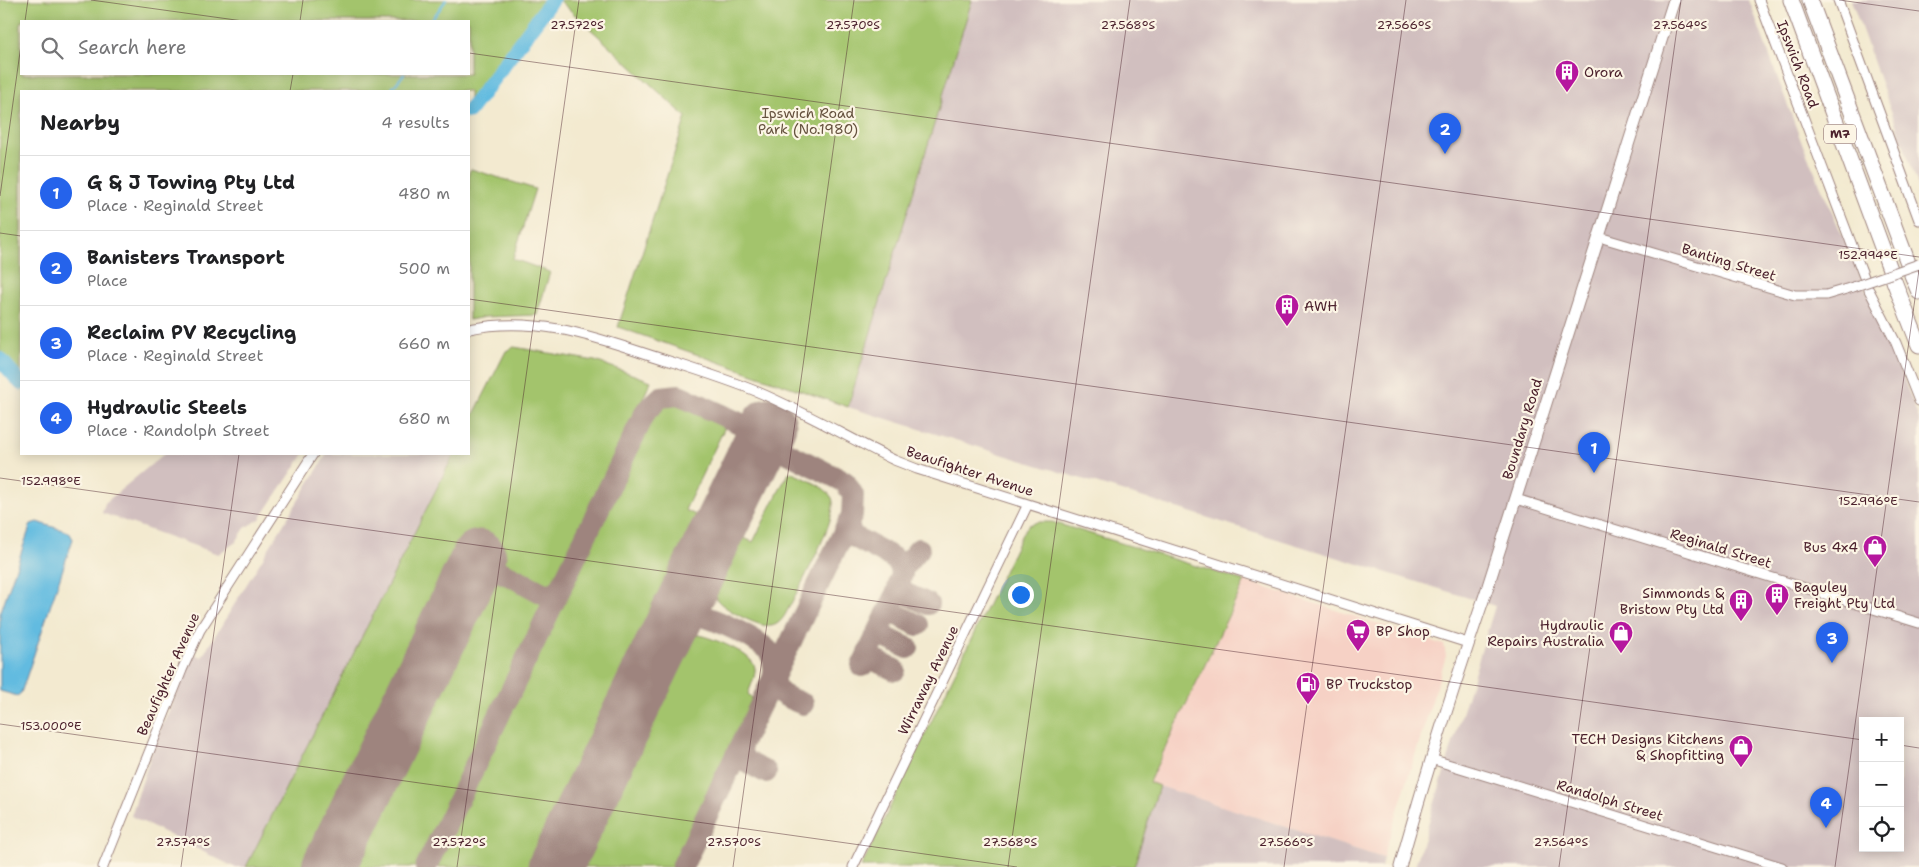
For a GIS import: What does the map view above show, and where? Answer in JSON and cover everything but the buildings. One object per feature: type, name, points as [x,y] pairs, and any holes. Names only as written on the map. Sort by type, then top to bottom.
[{"type":"highway","name":"M7","points":[[1791,0],[1919,345]]},
{"type":"highway","name":"M7","points":[[1810,0],[1913,267],[1919,292]]},
{"type":"main road","name":"Boundary Road","points":[[1400,867],[1431,759],[1516,499],[1674,0]]},
{"type":"street","name":"Ipswich Road","points":[[1759,0],[1864,277]]},
{"type":"street","points":[[1838,0],[1919,220]]},
{"type":"street","name":"Banting Street","points":[[1599,237],[1789,294],[1817,296],[1853,287],[1913,267]]},
{"type":"street","points":[[1869,290],[1896,343],[1919,402]]},
{"type":"street","name":"Beaufighter Avenue","points":[[470,329],[486,326],[531,324],[564,328],[595,337],[732,382],[782,403],[894,460],[1468,642]]},
{"type":"street","name":"Beaufighter Avenue","points":[[103,867],[178,678],[200,630],[311,455]]},
{"type":"street","name":"Reginald Street","points":[[1516,499],[1919,624]]},
{"type":"street","name":"Wirraway Avenue","points":[[853,867],[1028,504]]},
{"type":"street","name":"Randolph Street","points":[[1431,759],[1782,867]]},
{"type":"shaded area","points":[[972,0],[1749,0],[1801,141],[1893,351],[1919,419],[1919,867],[1415,867],[1495,606],[848,407]]},
{"type":"shaded area","points":[[1851,0],[1919,0],[1919,188],[1862,30]]},
{"type":"shaded area","points":[[163,455],[303,455],[260,519],[245,528],[236,542],[218,554],[102,513],[105,503]]},
{"type":"shaded area","points":[[326,455],[455,455],[246,867],[234,867],[131,816],[156,740],[194,654],[202,657]]},
{"type":"shaded area","name":"BP Truckstop","points":[[1245,581],[1444,645],[1446,656],[1383,858],[1149,783]]},
{"type":"shaded area","points":[[1159,786],[1383,858],[1381,867],[1134,867]]},
{"type":"green space","points":[[0,0],[552,0],[470,110],[470,90],[20,90],[20,382],[0,359]]},
{"type":"green space","name":"Ipswich Road Park (No.1980)","points":[[559,0],[972,0],[848,407],[618,327],[686,117]]},
{"type":"green space","points":[[471,169],[535,189],[513,259],[550,272],[537,315],[486,317],[470,320]]},
{"type":"green space","points":[[514,347],[595,361],[651,381],[559,579],[550,587],[540,586],[462,547],[413,650],[415,664],[316,867],[246,867],[453,455],[470,455],[470,422],[506,351]]},
{"type":"green space","points":[[678,401],[725,422],[726,425],[685,510],[702,518],[533,867],[433,867],[651,414],[665,402]]},
{"type":"green space","points":[[790,472],[813,482],[829,493],[832,498],[833,507],[830,520],[816,554],[785,615],[776,624],[765,626],[751,621],[722,605],[716,599],[714,590],[711,587],[737,535],[753,542]]},
{"type":"green space","points":[[1038,522],[1052,522],[1245,581],[1149,782],[1159,786],[1134,867],[861,867],[1023,532],[1029,525]]},
{"type":"green space","points":[[494,579],[513,583],[532,594],[542,601],[542,611],[419,867],[343,867],[436,674],[448,666],[488,583]]},
{"type":"green space","points":[[699,635],[713,639],[740,652],[753,662],[755,671],[748,694],[752,698],[749,710],[674,867],[576,867],[685,642]]},
{"type":"water","points":[[37,522],[69,532],[73,539],[21,693],[17,696],[0,691],[0,614],[31,524]]},
{"type":"waterway","points":[[432,20],[446,0]]},
{"type":"waterway","points":[[470,110],[552,0]]},
{"type":"waterway","points":[[391,90],[403,75]]},
{"type":"waterway","points":[[0,359],[20,382]]},
{"type":"taxiway","points":[[426,867],[646,411],[661,397],[679,395],[754,430],[770,444],[845,482],[853,495],[852,515],[682,867]]},
{"type":"taxiway","points":[[727,511],[756,446],[754,434],[747,426]]},
{"type":"taxiway","points":[[707,618],[698,608],[694,597],[694,585],[703,558],[721,522]]},
{"type":"taxiway","points":[[848,524],[851,535],[893,558],[900,565],[902,574],[896,595],[862,666]]},
{"type":"taxiway","points":[[898,563],[907,563],[919,549]]},
{"type":"taxiway","points":[[454,609],[467,582],[473,574],[480,570],[498,571],[545,594],[554,593],[561,588]]},
{"type":"taxiway","points":[[900,584],[902,592],[928,604]]},
{"type":"taxiway","points":[[886,615],[893,613],[918,625]]},
{"type":"taxiway","points":[[637,698],[672,628],[682,619],[695,615],[712,619],[765,648],[772,656],[774,662],[773,679]]},
{"type":"taxiway","points":[[875,638],[882,636],[908,648]]},
{"type":"taxiway","points":[[868,652],[870,658],[895,670]]},
{"type":"taxiway","points":[[774,677],[776,688],[783,695],[803,704]]},
{"type":"taxiway","points":[[741,746],[745,760],[766,772]]},
{"type":"taxiway","points":[[561,867],[562,855],[595,784]]},
{"type":"taxiway","points":[[330,867],[340,845]]},
{"type":"runway","points":[[555,867],[769,425]]},
{"type":"runway","points":[[329,867],[479,557]]},
{"type":"place","name":"Orora","points":[[1567,93]]},
{"type":"place","name":"Banisters Transport","points":[[1445,154]]},
{"type":"place","name":"AWH","points":[[1287,327]]},
{"type":"place","name":"G & J Towing Pty Ltd","points":[[1594,473]]},
{"type":"place","name":"Bus 4x4","points":[[1875,568]]},
{"type":"place","name":"Baguley Freight Pty Ltd","points":[[1777,616]]},
{"type":"place","name":"Simmonds & Bristow Pty Ltd","points":[[1741,622]]},
{"type":"place","name":"BP Shop","points":[[1358,652]]},
{"type":"place","name":"Hydraulic Repairs Australia","points":[[1621,654]]},
{"type":"place","name":"Reclaim PV Recycling","points":[[1832,663]]},
{"type":"place","name":"BP Truckstop","points":[[1308,705]]},
{"type":"place","name":"TECH Designs Kitchens & Shopfitting","points":[[1741,768]]},
{"type":"place","name":"Hydraulic Steels","points":[[1826,828]]}]
